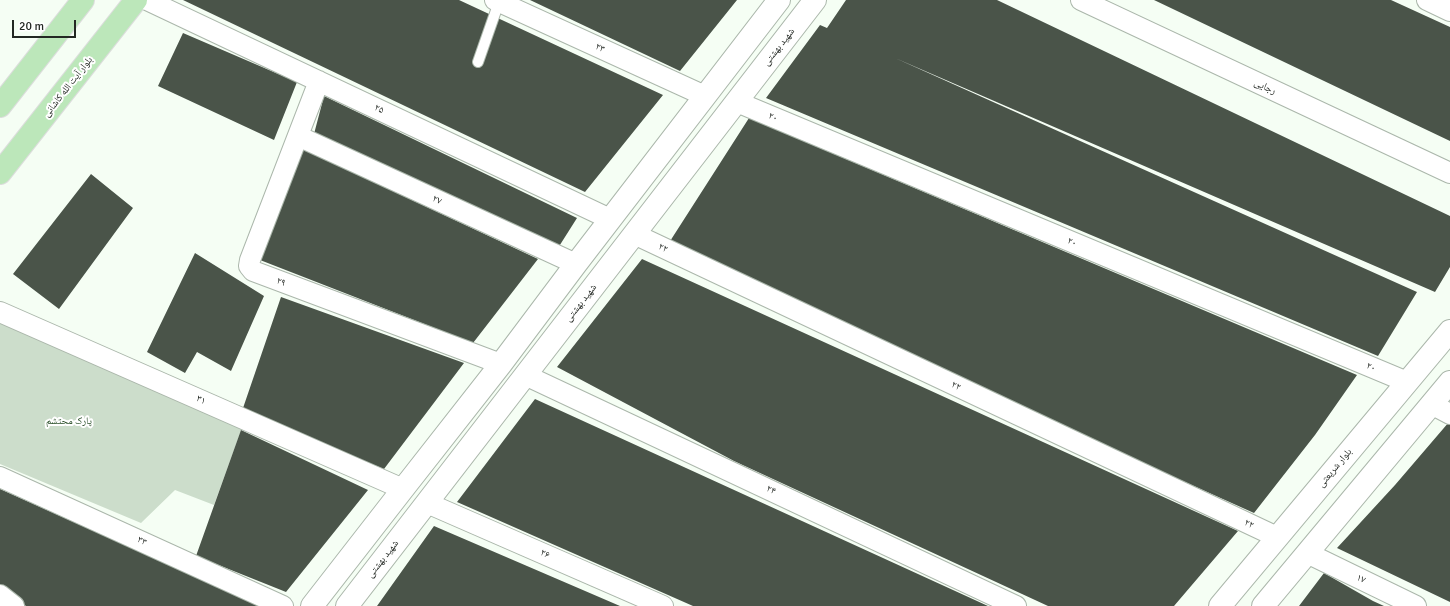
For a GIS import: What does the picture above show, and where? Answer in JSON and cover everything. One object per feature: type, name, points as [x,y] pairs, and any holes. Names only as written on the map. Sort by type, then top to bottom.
[{"type":"main road","points":[[0,106],[83,0]]},
{"type":"main road","name":"بلوار آیت الله کاشانی","points":[[0,173],[136,0]]},
{"type":"main road","points":[[312,606],[402,489],[502,364],[610,219],[779,0]]},
{"type":"main road","name":"شهید بهشتی","points":[[347,606],[815,0]]},
{"type":"main road","name":"بلوار شریعتی","points":[[1220,606],[1450,331]]},
{"type":"main road","points":[[1262,606],[1450,382]]},
{"type":"street","name":"۲۵","points":[[147,0],[610,219]]},
{"type":"street","name":"رجایی","points":[[1081,0],[1450,173]]},
{"type":"street","points":[[1427,0],[1450,11]]},
{"type":"street","name":"۲۳","points":[[497,1],[705,96]]},
{"type":"street","name":"۲۹","points":[[319,81],[249,266],[253,271],[502,364]]},
{"type":"street","name":"۲۰","points":[[737,102],[1407,382]]},
{"type":"street","name":"۲۷","points":[[298,136],[576,264]]},
{"type":"street","name":"۲۲","points":[[634,234],[1278,538]]},
{"type":"street","name":"۳۱","points":[[0,312],[402,489]]},
{"type":"street","name":"۲۴","points":[[525,375],[1016,606]]},
{"type":"street","points":[[1431,404],[1450,414]]},
{"type":"street","name":"۳۳","points":[[0,477],[283,606]]},
{"type":"street","name":"۲۶","points":[[427,503],[663,606]]},
{"type":"street","name":"۱۷","points":[[1307,553],[1416,606]]},
{"type":"street","points":[[0,595],[14,606]]},
{"type":"lane","points":[[478,62],[497,1]]},
{"type":"green space","name":"پارک محتشم","points":[[0,318],[243,425],[214,505],[175,490],[141,523],[0,464]]},
{"type":"building","points":[[183,0],[459,0],[663,95],[585,192]]},
{"type":"building","points":[[530,0],[737,0],[680,71]]},
{"type":"building","points":[[846,0],[997,0],[1450,216],[1450,267],[1435,292],[895,58],[1417,292],[1378,356],[766,98],[820,25],[827,28]]},
{"type":"building","points":[[1154,0],[1391,0],[1450,27],[1450,141]]},
{"type":"building","points":[[183,33],[297,82],[274,140],[158,86]]},
{"type":"building","points":[[324,96],[577,218],[558,248],[314,134]]},
{"type":"building","points":[[749,118],[1357,375],[1315,435],[1254,513],[665,249]]},
{"type":"building","points":[[303,149],[538,259],[473,343],[260,260]]},
{"type":"building","points":[[91,174],[133,208],[59,309],[13,274]]},
{"type":"building","points":[[195,253],[264,296],[231,371],[197,352],[185,373],[147,352]]},
{"type":"building","points":[[642,259],[1238,531],[1174,606],[1048,606],[734,461],[557,367]]},
{"type":"building","points":[[281,297],[464,363],[384,469],[242,411]]},
{"type":"building","points":[[535,399],[988,606],[693,606],[457,502]]},
{"type":"building","points":[[1449,422],[1450,602],[1337,548],[1395,485]]},
{"type":"building","points":[[241,430],[368,490],[286,592],[196,556]]},
{"type":"building","points":[[0,489],[261,606],[26,606],[0,586]]},
{"type":"building","points":[[434,526],[620,606],[377,606]]},
{"type":"building","points":[[1324,573],[1373,601],[1384,606],[1299,606]]}]
